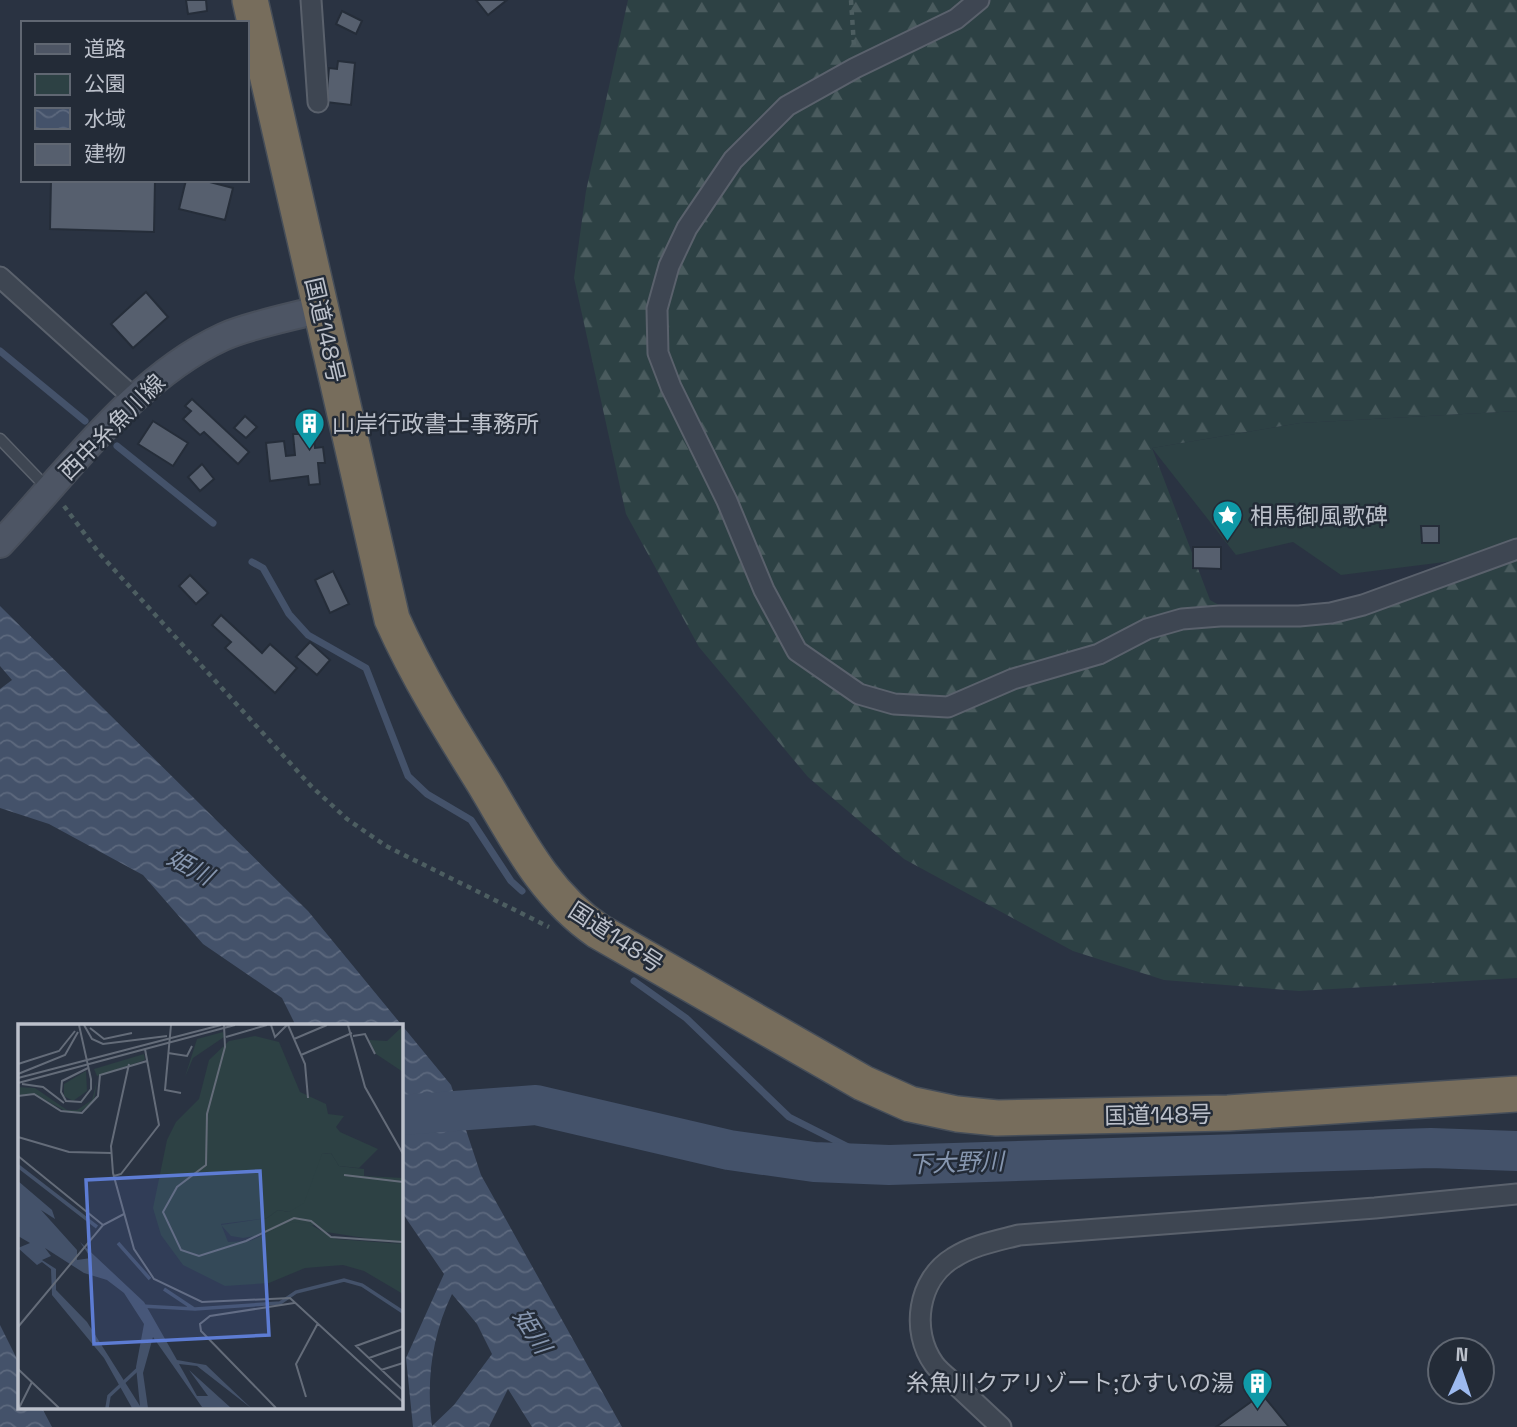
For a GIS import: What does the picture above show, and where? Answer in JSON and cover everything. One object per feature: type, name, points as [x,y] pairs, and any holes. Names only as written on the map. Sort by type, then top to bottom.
[{"type":"highway","name":"国道148号","points":[[250,0],[392,619],[429,693],[528,856],[550,889],[565,905],[598,931],[863,1083],[910,1104],[957,1114],[997,1118],[1228,1114],[1517,1094]]},
{"type":"main road","name":"西中糸魚川線","points":[[0,544],[134,398],[187,355],[225,335],[321,309]]},
{"type":"street","points":[[311,0],[318,102]]},
{"type":"street","points":[[979,0],[956,19],[855,68],[787,106],[733,160],[687,228],[668,266],[657,309],[658,353],[670,387],[727,501],[764,590],[797,651],[859,694],[894,704],[948,707],[1013,679],[1099,654],[1147,629],[1182,619],[1299,616],[1331,612],[1363,605],[1517,549]]},
{"type":"street","points":[[0,277],[134,398]]},
{"type":"street","points":[[1001,1427],[934,1364],[924,1344],[919,1317],[923,1298],[933,1275],[950,1259],[975,1246],[1019,1235],[1375,1208],[1517,1194]]},
{"type":"lane","points":[[0,439],[46,494]]},
{"type":"path","points":[[851,0],[855,68]]},
{"type":"path","points":[[46,494],[311,786],[347,819],[386,846],[549,928],[558,920]]},
{"type":"green space","points":[[628,0],[1517,0],[1517,411],[1300,423],[1152,448],[1210,600],[1249,622],[1396,603],[1495,566],[1517,555],[1517,978],[1299,991],[1164,980],[1073,951],[904,859],[808,777],[699,647],[626,514],[574,278],[586,191]]},
{"type":"green space","points":[[1517,411],[1517,553],[1341,575],[1293,542],[1236,555],[1152,448],[1300,423]]},
{"type":"water","name":"姫川","points":[[0,606],[308,911],[401,1024],[295,1024],[282,998],[203,944],[143,875],[49,824],[0,808],[0,689],[12,680],[0,666]]},
{"type":"water","name":"姫川","points":[[402,1025],[451,1085],[481,1175],[622,1427],[532,1427],[508,1389],[489,1427],[413,1427],[406,1358],[444,1274],[402,1212]],"holes":[[[452,1294],[477,1324],[492,1354],[454,1405],[432,1426],[432,1358]]]},
{"type":"water","points":[[0,1325],[18,1361],[18,1410],[43,1410],[52,1427],[0,1427]]},
{"type":"building","points":[[186,0],[206,0],[207,11],[188,14]]},
{"type":"building","points":[[476,0],[507,0],[488,15]]},
{"type":"building","points":[[342,11],[362,21],[356,34],[336,24]]},
{"type":"building","points":[[338,61],[355,63],[351,105],[326,102],[329,68],[337,69]]},
{"type":"building","points":[[51,182],[155,182],[154,232],[50,229]]},
{"type":"building","points":[[186,182],[210,182],[233,188],[225,220],[179,209]]},
{"type":"building","points":[[146,292],[168,317],[133,348],[111,324]]},
{"type":"building","points":[[192,399],[249,452],[238,464],[204,432],[200,435],[183,419],[191,411],[185,406]]},
{"type":"building","points":[[245,416],[257,427],[246,438],[234,428]]},
{"type":"building","name":"山岸行政書士事務所","points":[[312,419],[315,448],[323,447],[325,463],[318,463],[320,484],[309,485],[308,476],[270,481],[266,443],[284,441],[286,456],[295,455],[293,434],[298,434],[297,421]]},
{"type":"building","points":[[153,421],[188,443],[173,466],[138,444]]},
{"type":"building","points":[[202,464],[214,479],[200,491],[188,477]]},
{"type":"building","points":[[1421,526],[1439,526],[1439,543],[1422,543]]},
{"type":"building","points":[[1193,547],[1221,547],[1221,569],[1193,568]]},
{"type":"building","points":[[333,571],[349,604],[330,613],[315,580]]},
{"type":"building","points":[[190,575],[208,593],[196,604],[179,586]]},
{"type":"building","points":[[221,615],[262,653],[270,644],[297,668],[275,693],[225,648],[231,642],[212,625]]},
{"type":"building","points":[[310,642],[330,660],[317,675],[296,657]]},
{"type":"building","name":"糸魚川クアリゾート;ひすいの湯","points":[[1262,1394],[1289,1427],[1216,1427]]},
{"type":"waterway","points":[[0,351],[85,421]]},
{"type":"waterway","points":[[117,446],[213,523]]},
{"type":"waterway","points":[[252,562],[263,568],[289,614],[308,635],[366,668],[408,776],[427,794],[471,820],[511,881],[522,891]]},
{"type":"waterway","points":[[634,981],[686,1018],[789,1117],[884,1165]]},
{"type":"waterway","name":"下大野川","points":[[402,1115],[536,1105],[729,1150],[814,1162],[889,1165],[1431,1148],[1517,1151]]},
{"type":"place","name":"山岸行政書士事務所","points":[[309,451]]},
{"type":"place","name":"相馬御風歌碑","points":[[1227,543]]},
{"type":"place","name":"糸魚川クアリゾート;ひすいの湯","points":[[1257,1410]]}]
